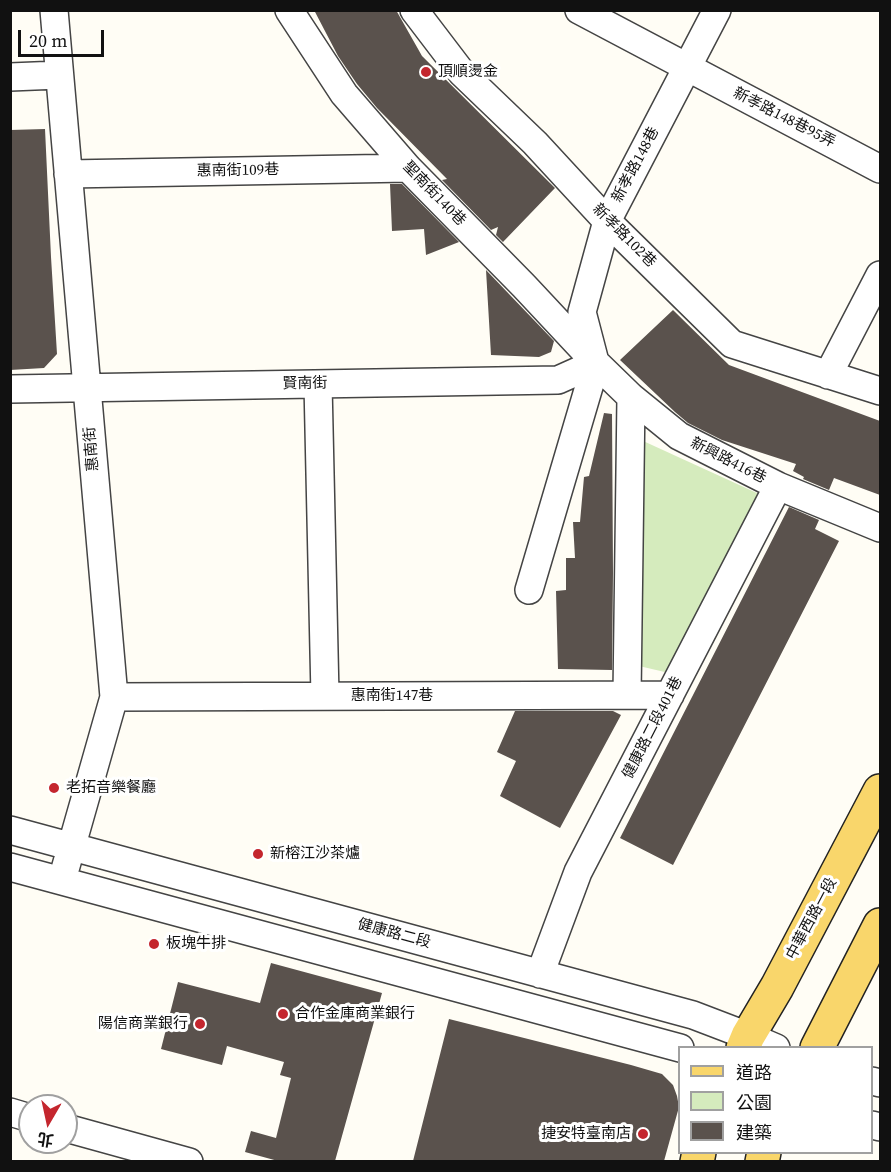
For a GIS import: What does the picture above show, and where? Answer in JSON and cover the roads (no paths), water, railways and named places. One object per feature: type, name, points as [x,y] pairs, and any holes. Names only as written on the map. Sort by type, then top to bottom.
[{"type":"main road","name":"中華西路一段","points":[[756,1043],[777,987],[880,790]]},
{"type":"main road","points":[[818,1046],[880,925]]},
{"type":"street","name":"惠南街","points":[[54,10],[114,697],[62,880]]},
{"type":"street","name":"聖南街140巷","points":[[289,10],[344,94],[408,168],[596,363]]},
{"type":"street","name":"新孝路102巷","points":[[414,10],[462,73],[535,143],[607,220],[732,344],[880,391]]},
{"type":"street","name":"新孝路148巷95弄","points":[[579,10],[880,169]]},
{"type":"street","name":"新孝路148巷","points":[[596,363],[582,312],[607,220],[717,10]]},
{"type":"street","points":[[10,77],[59,75]]},
{"type":"street","name":"惠南街109巷","points":[[68,174],[408,168]]},
{"type":"street","points":[[828,375],[880,275]]},
{"type":"street","points":[[530,590],[596,363]]},
{"type":"street","name":"賢南街","points":[[10,389],[558,380],[596,363]]},
{"type":"street","name":"新興路416巷","points":[[596,363],[631,398],[679,436],[778,486],[880,528]]},
{"type":"street","points":[[318,384],[325,696]]},
{"type":"street","points":[[627,695],[631,398]]},
{"type":"street","name":"健康路二段401巷","points":[[540,974],[578,872],[778,486]]},
{"type":"street","name":"惠南街147巷","points":[[114,697],[670,695]]},
{"type":"street","name":"健康路二段","points":[[10,830],[693,1015],[756,1043]]},
{"type":"street","points":[[10,867],[678,1046]]},
{"type":"street","points":[[78,1131],[189,1161]]},
{"type":"place","name":"頂順燙金","points":[[426,72]]},
{"type":"place","name":"老拓音樂餐廳","points":[[54,788]]},
{"type":"place","name":"新榕江沙茶爐","points":[[258,854]]},
{"type":"place","name":"板塊牛排","points":[[154,944]]},
{"type":"place","name":"合作金庫商業銀行","points":[[283,1014]]},
{"type":"place","name":"陽信商業銀行","points":[[200,1024]]},
{"type":"place","name":"捷安特臺南店","points":[[643,1134]]}]
